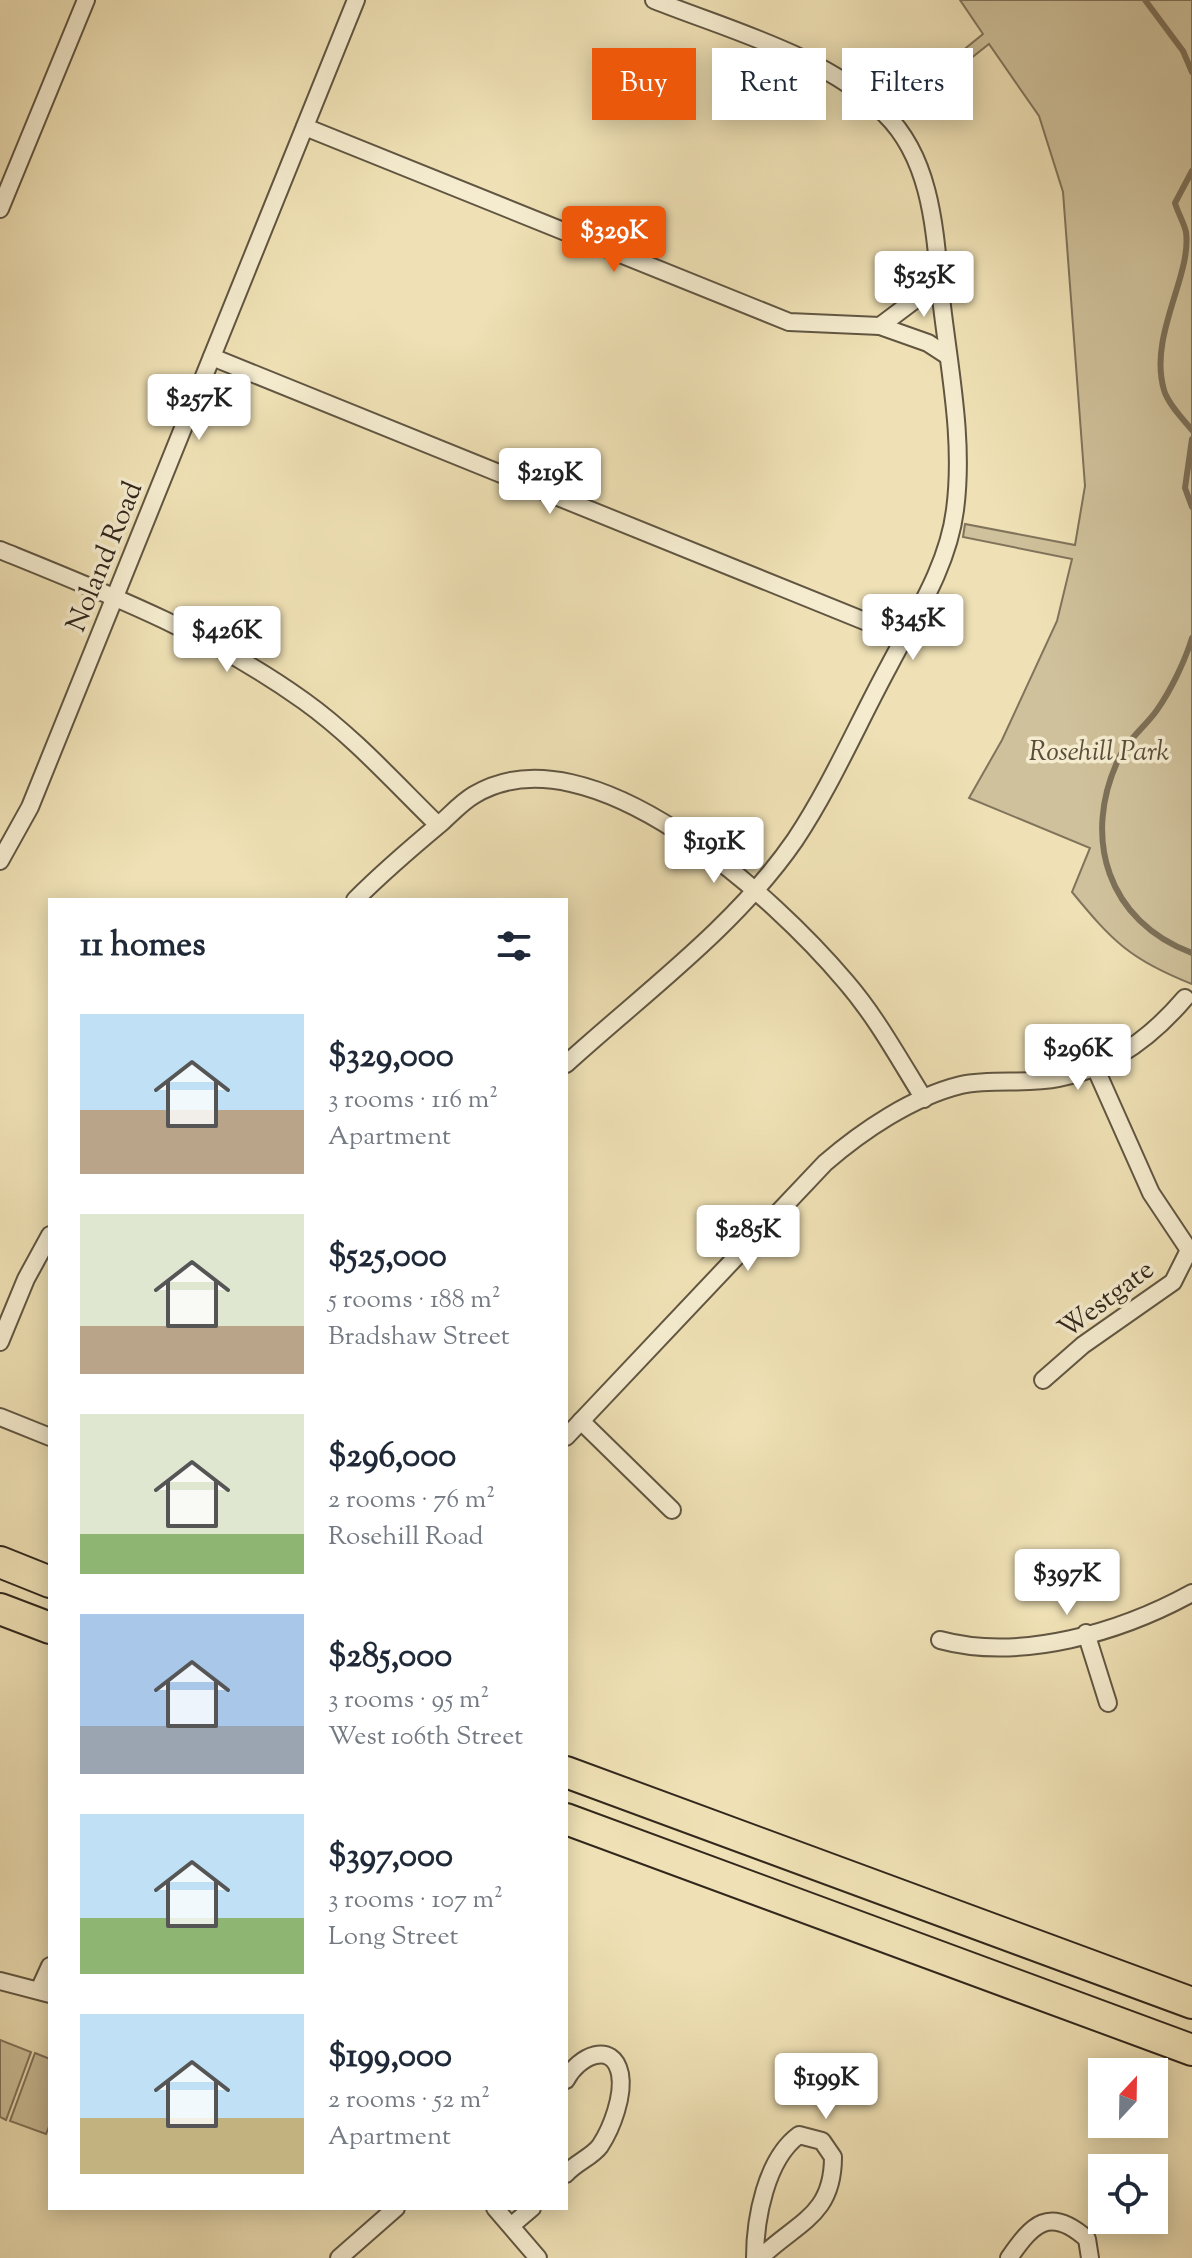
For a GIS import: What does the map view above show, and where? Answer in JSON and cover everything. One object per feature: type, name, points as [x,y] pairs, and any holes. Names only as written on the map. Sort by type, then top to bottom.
[{"type":"highway","points":[[4,1612],[48,1627]]},
{"type":"highway","points":[[568,1773],[1192,2003]]},
{"type":"highway","points":[[568,1820],[1192,2050]]},
{"type":"street","points":[[0,209],[86,0]]},
{"type":"street","name":"Noland Road","points":[[0,861],[30,807],[356,0]]},
{"type":"street","points":[[568,1062],[730,916],[802,827],[938,571],[955,508],[959,462],[931,209],[922,176],[910,150],[889,118],[845,81],[812,64],[654,0]]},
{"type":"street","points":[[305,127],[789,322],[880,326],[928,343],[948,356]]},
{"type":"street","points":[[880,326],[920,296],[939,277]]},
{"type":"street","points":[[212,357],[904,637]]},
{"type":"street","points":[[0,550],[115,597],[211,642],[307,702],[361,749],[438,825]]},
{"type":"street","points":[[357,898],[474,794],[506,784],[540,780],[575,783],[625,800],[694,843],[790,923],[848,985],[873,1017],[924,1099]]},
{"type":"street","points":[[568,1435],[825,1163],[855,1136],[924,1099],[963,1085],[1059,1078],[1124,1054],[1148,1038],[1185,998]]},
{"type":"street","name":"Westgate","points":[[1043,1380],[1083,1345],[1173,1282],[1189,1250],[1151,1193],[1094,1065]]},
{"type":"street","points":[[0,1342],[26,1279],[48,1239]]},
{"type":"street","points":[[0,1417],[48,1436]]},
{"type":"street","points":[[581,1421],[672,1510]]},
{"type":"street","points":[[940,1640],[987,1648],[1046,1642],[1135,1620],[1192,1593]]},
{"type":"street","points":[[1086,1633],[1108,1703]]},
{"type":"street","points":[[0,1981],[45,1992]]},
{"type":"street","points":[[568,2077],[582,2057],[594,2054],[609,2058],[619,2070],[621,2086],[613,2117],[599,2148],[568,2172]]},
{"type":"street","points":[[799,2135],[822,2141],[833,2157],[827,2195],[816,2214],[758,2258],[759,2214],[780,2158],[789,2143],[799,2135]]},
{"type":"street","points":[[339,2258],[394,2210]]},
{"type":"street","points":[[497,2210],[538,2258]]},
{"type":"street","points":[[512,2225],[530,2210]]},
{"type":"street","points":[[1009,2258],[1028,2231],[1037,2223],[1048,2222],[1079,2232],[1087,2239],[1090,2258]]},
{"type":"green space","name":"Rosehill Park","points":[[960,0],[1192,0],[1192,984],[1153,967],[1124,948],[1072,892],[1090,848],[969,798],[1002,740],[1057,621],[1072,559],[963,537],[965,524],[1075,545],[1085,486],[1063,192],[1039,116],[989,44],[973,57],[973,48],[966,48],[983,34]]},
{"type":"green space","points":[[0,2040],[31,2052],[6,2120],[0,2117]]},
{"type":"green space","points":[[35,2053],[48,2058],[46,2134],[10,2121]]},
{"type":"waterway","points":[[1145,0],[1183,51],[1192,72]]},
{"type":"waterway","points":[[1192,171],[1175,203],[1186,232],[1186,249],[1166,328],[1161,370],[1166,395],[1192,430]]},
{"type":"waterway","points":[[1192,439],[1185,488],[1192,507]]},
{"type":"waterway","points":[[1192,638],[1182,666],[1162,702],[1119,758],[1108,788],[1103,818],[1103,847],[1110,874],[1122,899],[1140,921],[1163,939],[1192,953]]}]
